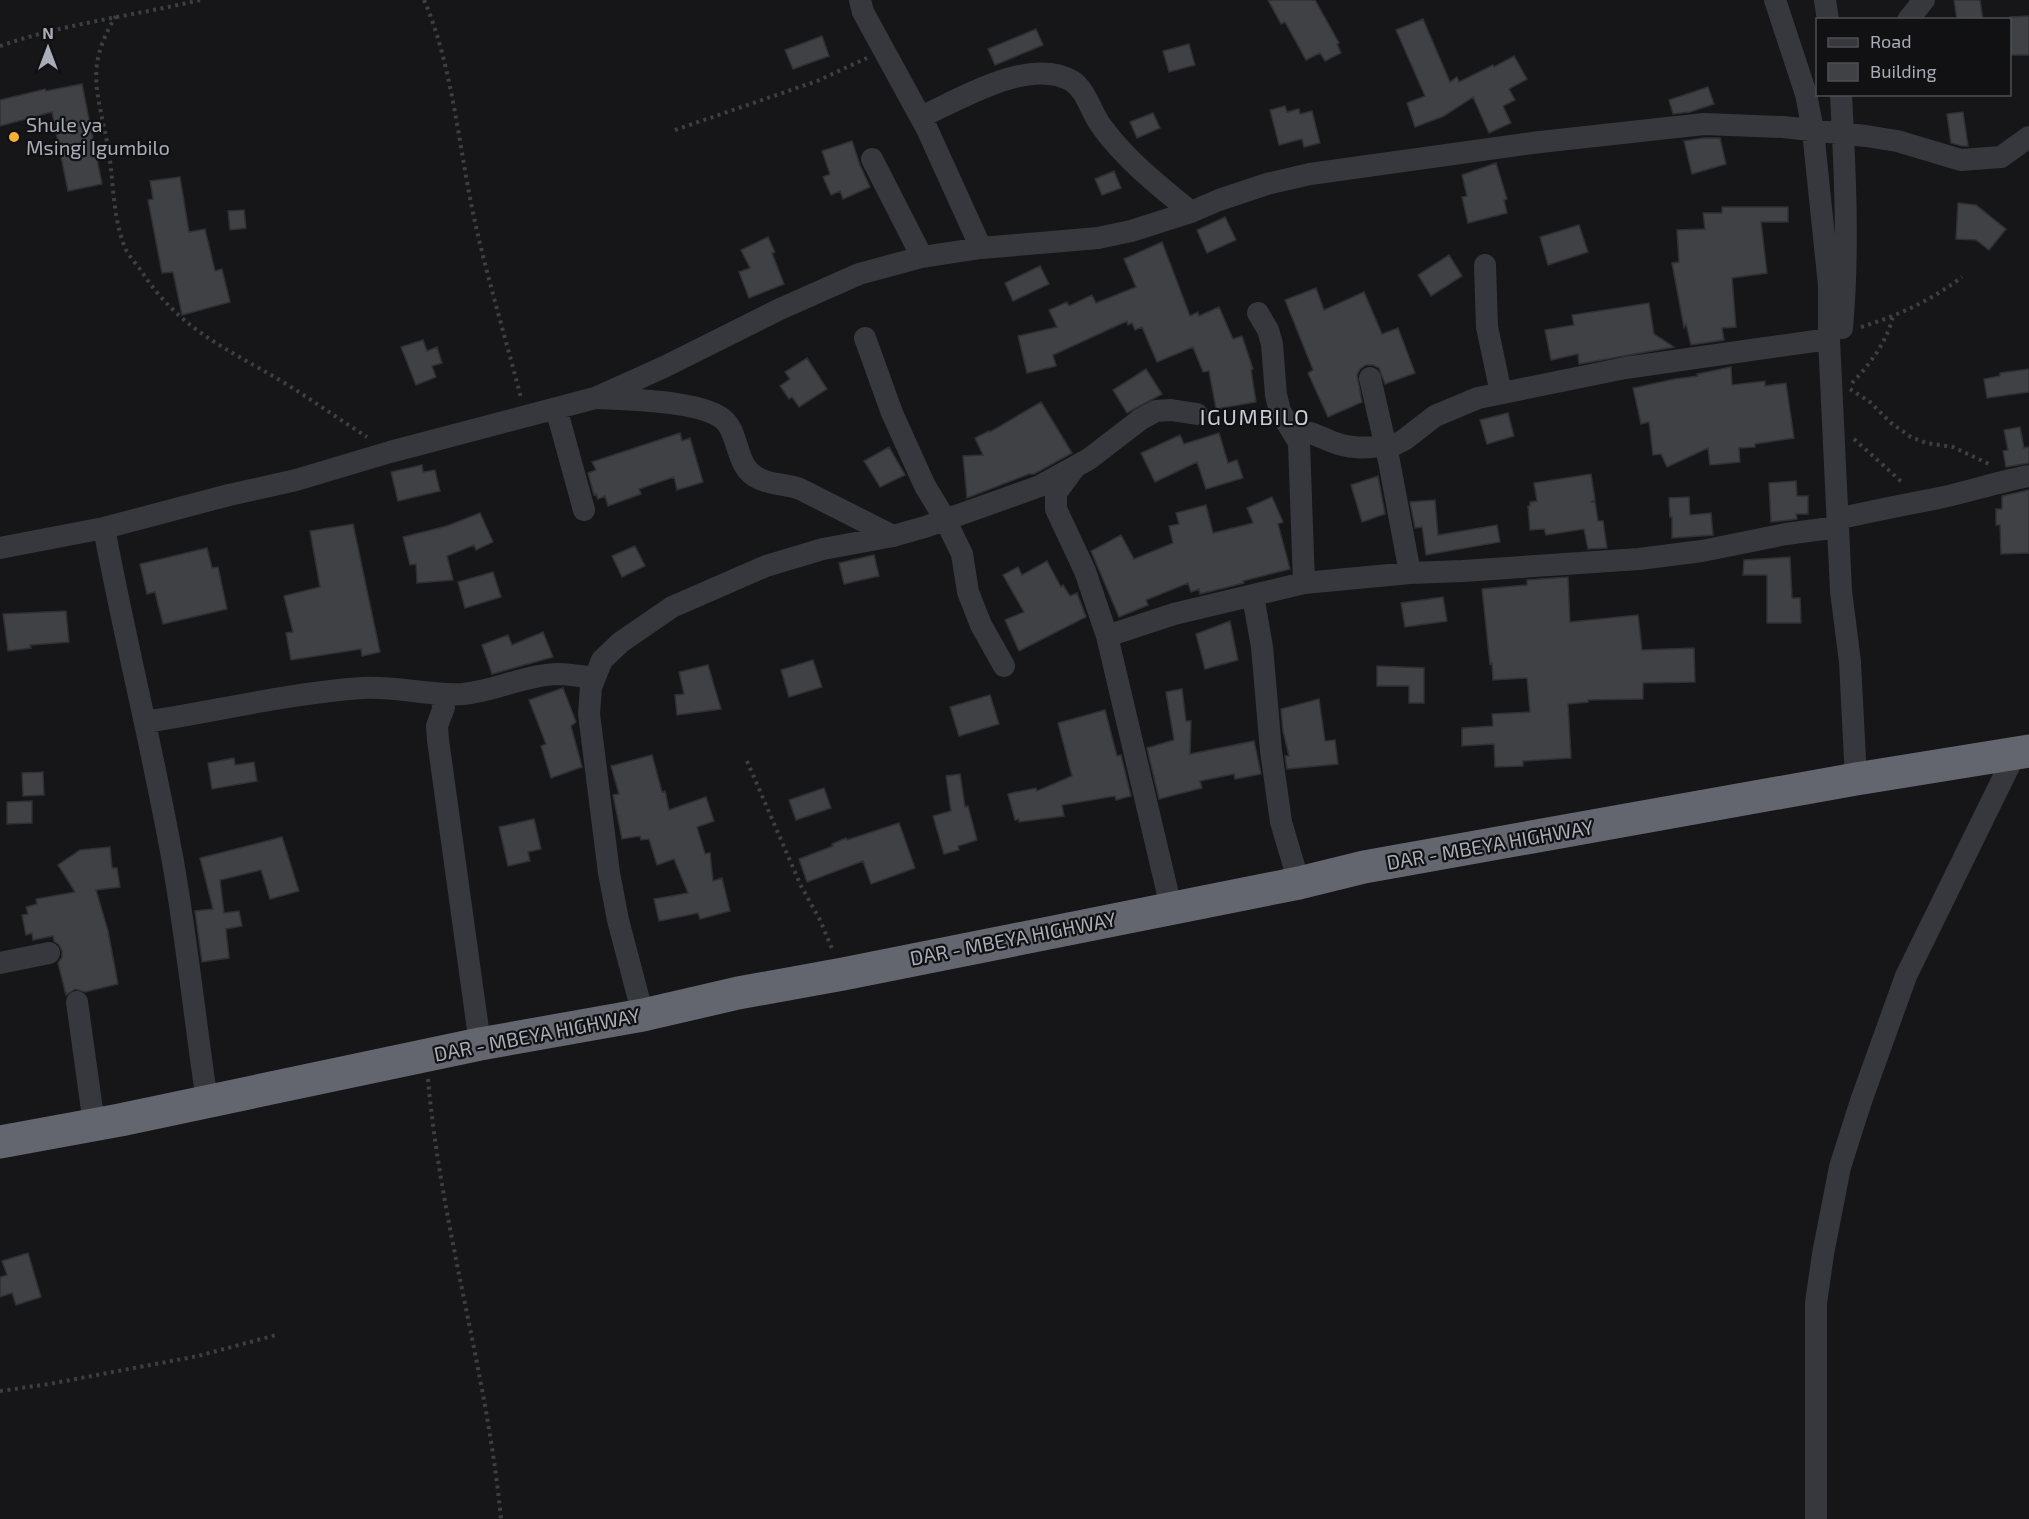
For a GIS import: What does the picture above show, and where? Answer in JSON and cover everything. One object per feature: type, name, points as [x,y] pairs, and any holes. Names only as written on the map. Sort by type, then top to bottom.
[{"type":"highway","name":"DAR - MBEYA HIGHWAY","points":[[0,1142],[480,1044],[643,1015],[738,993],[1299,883],[1375,865],[1856,779],[2022,753]]},
{"type":"street","points":[[860,0],[864,12],[921,117],[981,248]]},
{"type":"street","points":[[1775,0],[1800,76],[1813,131],[1835,335]]},
{"type":"street","points":[[1825,0],[1828,18]]},
{"type":"street","points":[[1910,18],[1924,0]]},
{"type":"street","points":[[921,117],[1010,78],[1029,74],[1052,74],[1072,81],[1083,93],[1100,125],[1117,146],[1160,187],[1191,212]]},
{"type":"street","points":[[1841,96],[1845,296],[1835,335],[1831,394],[1841,591],[1850,662],[1856,779]]},
{"type":"street","points":[[0,548],[104,528],[296,480],[390,452],[595,398],[664,367],[827,286],[859,274],[922,257],[981,248],[1098,238],[1149,226],[1267,184],[1310,174],[1528,144],[1704,124],[1783,127],[1843,133],[1897,141],[1961,160],[2001,157],[2029,137]]},
{"type":"street","points":[[872,159],[922,257]]},
{"type":"street","points":[[1485,265],[1486,327],[1501,393]]},
{"type":"street","points":[[1258,313],[1268,330],[1272,344],[1275,395],[1280,411],[1299,443],[1304,583]]},
{"type":"street","points":[[1294,433],[1308,431],[1339,444],[1351,446],[1368,448],[1386,446],[1404,440],[1425,422],[1467,401],[1625,368],[1835,335]]},
{"type":"street","points":[[866,338],[892,413],[925,486],[962,554],[968,592],[978,617],[1004,666]]},
{"type":"street","points":[[1370,378],[1386,446],[1410,573]]},
{"type":"street","points":[[595,398],[664,402],[719,416],[728,424],[739,455],[754,477],[789,484],[893,536]]},
{"type":"street","points":[[556,408],[584,510]]},
{"type":"street","points":[[643,1015],[618,920],[609,873],[589,714],[589,695],[593,678],[602,660],[621,642],[672,607],[729,581],[798,555],[893,536],[925,527],[1040,486],[1103,450],[1141,419],[1156,411],[1171,410],[1197,414]]},
{"type":"street","points":[[1076,467],[1056,493],[1056,510],[1085,571],[1107,636],[1171,907]]},
{"type":"street","points":[[1107,636],[1174,614],[1304,583],[1410,573],[1639,559],[1702,551],[1838,523],[2029,476]]},
{"type":"street","points":[[104,528],[119,610],[145,722],[173,863],[207,1101]]},
{"type":"street","points":[[1253,596],[1262,647],[1271,752],[1281,822],[1299,883]]},
{"type":"street","points":[[145,722],[359,688],[398,688],[439,694],[476,692],[556,674],[593,678]]},
{"type":"street","points":[[439,694],[444,707],[437,726],[438,740],[480,1044]]},
{"type":"street","points":[[1816,1519],[1816,1303],[1840,1167],[1906,976],[2022,753]]},
{"type":"street","points":[[0,963],[49,953]]},
{"type":"street","points":[[77,1002],[94,1124]]},
{"type":"path","points":[[0,46],[92,20],[200,0]]},
{"type":"path","points":[[424,0],[445,69],[475,222],[526,416]]},
{"type":"path","points":[[116,16],[98,51],[96,90],[108,146],[116,213],[127,250],[151,287],[170,309],[202,335],[284,383],[390,452]]},
{"type":"path","points":[[675,130],[817,81],[884,50]]},
{"type":"path","points":[[1835,335],[1893,315],[1945,289],[1962,277]]},
{"type":"path","points":[[1893,315],[1891,325],[1873,359],[1848,387],[1870,402],[1900,431],[1911,437],[1926,443],[1953,447],[1986,461],[1994,469],[2000,482]]},
{"type":"path","points":[[1833,421],[1895,475],[1920,502]]},
{"type":"path","points":[[747,760],[801,886],[820,920],[843,974]]},
{"type":"path","points":[[425,1056],[433,1133],[458,1272],[482,1383],[497,1472],[501,1519]]},
{"type":"path","points":[[0,1390],[50,1384],[198,1356],[276,1335]]},
{"type":"building","points":[[1268,0],[1315,0],[1339,43],[1337,44],[1341,53],[1325,61],[1320,53],[1306,60],[1285,22],[1281,24]]},
{"type":"building","points":[[1954,0],[1980,0],[1983,18],[1957,18]]},
{"type":"building","points":[[2029,16],[2029,55],[2011,55],[2010,17]]},
{"type":"building","points":[[1423,19],[1450,82],[1457,77],[1459,82],[1514,56],[1527,79],[1509,89],[1515,100],[1503,106],[1511,123],[1489,133],[1473,97],[1444,116],[1415,127],[1407,103],[1425,96],[1396,30]]},
{"type":"building","points":[[1036,29],[1043,45],[995,65],[988,49]]},
{"type":"building","points":[[822,36],[829,56],[793,69],[785,50]]},
{"type":"building","points":[[1189,44],[1195,65],[1169,72],[1163,51]]},
{"type":"building","points":[[82,84],[102,184],[68,191],[52,112],[0,126],[0,100],[45,89],[46,91]]},
{"type":"building","points":[[1708,87],[1714,104],[1690,112],[1673,114],[1669,100]]},
{"type":"building","points":[[1285,106],[1287,112],[1299,109],[1300,114],[1312,111],[1320,143],[1304,147],[1302,139],[1279,145],[1270,110]]},
{"type":"building","points":[[1963,112],[1968,146],[1951,143],[1947,114]]},
{"type":"building","points":[[1153,113],[1160,128],[1137,138],[1130,122]]},
{"type":"building","points":[[1720,138],[1726,164],[1692,174],[1684,141]]},
{"type":"building","points":[[852,141],[870,187],[843,199],[840,191],[831,195],[823,177],[830,174],[822,151]]},
{"type":"building","points":[[1496,163],[1507,199],[1504,200],[1507,213],[1468,223],[1462,197],[1467,196],[1462,175]]},
{"type":"building","points":[[1114,171],[1121,188],[1102,195],[1095,179]]},
{"type":"building","points":[[180,177],[189,232],[205,229],[215,271],[222,269],[230,302],[182,315],[173,272],[162,273],[148,200],[153,199],[150,181]]},
{"type":"building","points":[[1958,203],[1976,205],[2006,229],[1989,250],[1976,240],[1956,239]]},
{"type":"building","points":[[1722,207],[1788,207],[1788,222],[1761,222],[1767,273],[1732,278],[1736,327],[1722,328],[1724,340],[1691,345],[1686,324],[1684,328],[1672,263],[1679,262],[1677,230],[1705,229],[1703,213],[1722,213]]},
{"type":"building","points":[[244,210],[246,228],[230,230],[228,211]]},
{"type":"building","points":[[1225,217],[1236,240],[1207,253],[1197,230]]},
{"type":"building","points":[[1579,225],[1588,252],[1548,265],[1540,237]]},
{"type":"building","points":[[768,237],[784,284],[749,298],[739,272],[750,268],[741,250]]},
{"type":"building","points":[[1162,242],[1190,316],[1198,312],[1199,316],[1219,307],[1233,339],[1242,336],[1253,369],[1251,370],[1256,402],[1216,409],[1209,371],[1203,372],[1193,347],[1157,362],[1142,327],[1135,330],[1132,323],[1128,325],[1127,321],[1053,355],[1056,366],[1027,373],[1018,336],[1057,327],[1049,310],[1067,302],[1069,306],[1092,295],[1096,303],[1136,287],[1124,259]]},
{"type":"building","points":[[1449,255],[1462,276],[1431,296],[1418,275]]},
{"type":"building","points":[[1040,266],[1049,284],[1013,301],[1005,283]]},
{"type":"building","points":[[1316,288],[1324,310],[1364,292],[1382,334],[1398,328],[1415,373],[1385,384],[1379,368],[1366,365],[1357,375],[1362,402],[1328,417],[1308,373],[1313,370],[1285,300]]},
{"type":"building","points":[[1649,303],[1654,334],[1674,347],[1579,364],[1578,354],[1551,360],[1545,330],[1574,325],[1572,315]]},
{"type":"building","points":[[423,340],[427,351],[437,347],[442,363],[432,366],[436,377],[416,385],[401,347]]},
{"type":"building","points":[[807,358],[827,389],[799,407],[792,397],[789,399],[780,386],[790,379],[785,372]]},
{"type":"building","points":[[1731,367],[1732,385],[1765,381],[1765,386],[1786,383],[1794,438],[1755,444],[1755,447],[1739,448],[1740,462],[1710,465],[1708,448],[1667,467],[1661,454],[1653,455],[1649,422],[1641,424],[1633,388],[1698,376],[1697,374]]},
{"type":"building","points":[[1146,369],[1162,394],[1127,413],[1113,390]]},
{"type":"building","points":[[2029,369],[2029,392],[1987,398],[1984,379],[2000,376],[2000,373]]},
{"type":"building","points":[[1041,402],[1072,453],[1034,474],[967,498],[963,456],[983,455],[975,438],[990,432]]},
{"type":"building","points":[[1508,413],[1514,436],[1487,444],[1480,420]]},
{"type":"building","points":[[2020,427],[2024,448],[2029,447],[2029,463],[2006,467],[2003,451],[2008,450],[2004,430]]},
{"type":"building","points":[[680,433],[682,441],[690,438],[703,482],[677,490],[674,477],[639,489],[641,494],[608,506],[605,496],[598,499],[596,494],[594,495],[588,473],[596,470],[592,462]]},
{"type":"building","points":[[1219,433],[1228,463],[1237,460],[1243,478],[1206,489],[1197,462],[1155,482],[1141,453],[1180,435],[1184,444]]},
{"type":"building","points":[[889,447],[905,475],[880,487],[864,461]]},
{"type":"building","points":[[422,465],[423,472],[435,470],[440,491],[398,501],[391,472]]},
{"type":"building","points":[[1591,474],[1595,500],[1591,502],[1595,502],[1598,521],[1603,521],[1607,548],[1588,549],[1584,529],[1546,535],[1544,529],[1530,530],[1528,506],[1530,502],[1537,501],[1534,483]]},
{"type":"building","points":[[1378,476],[1385,514],[1362,522],[1351,485]]},
{"type":"building","points":[[1796,481],[1797,496],[1808,496],[1808,514],[1796,514],[1797,519],[1771,522],[1769,483]]},
{"type":"building","points":[[2029,490],[2029,553],[2001,554],[2000,525],[1996,525],[1996,509],[2002,509],[2002,496]]},
{"type":"building","points":[[1272,497],[1283,522],[1278,524],[1290,569],[1200,594],[1199,589],[1191,592],[1188,583],[1146,600],[1148,605],[1119,617],[1091,551],[1121,535],[1134,559],[1173,543],[1169,526],[1179,524],[1176,513],[1206,505],[1213,533],[1253,523],[1247,508]]},
{"type":"building","points":[[1689,497],[1690,515],[1711,513],[1713,535],[1672,538],[1669,498]]},
{"type":"building","points":[[1435,500],[1438,535],[1497,525],[1500,542],[1426,555],[1422,527],[1415,528],[1410,502]]},
{"type":"building","points":[[480,513],[493,542],[476,550],[474,545],[447,556],[453,580],[417,583],[416,564],[410,565],[403,537],[447,526]]},
{"type":"building","points":[[353,524],[380,652],[362,656],[361,649],[291,660],[286,633],[293,632],[284,596],[320,587],[310,531]]},
{"type":"building","points":[[635,546],[645,566],[622,577],[612,556]]},
{"type":"building","points":[[207,548],[212,568],[218,567],[227,609],[163,624],[155,592],[147,594],[140,564]]},
{"type":"building","points":[[874,555],[879,576],[844,584],[839,563]]},
{"type":"building","points":[[1790,557],[1792,598],[1800,598],[1801,623],[1767,623],[1767,575],[1743,575],[1744,560]]},
{"type":"building","points":[[1047,561],[1061,587],[1063,585],[1070,596],[1077,593],[1086,617],[1019,651],[1005,620],[1024,612],[1003,575],[1018,567],[1022,575]]},
{"type":"building","points":[[493,572],[501,597],[465,608],[458,582]]},
{"type":"building","points":[[1568,577],[1570,622],[1638,615],[1642,650],[1694,648],[1695,682],[1643,683],[1643,699],[1588,700],[1588,702],[1568,704],[1571,758],[1523,761],[1523,766],[1495,767],[1494,744],[1462,746],[1462,728],[1493,726],[1492,714],[1530,712],[1527,678],[1493,680],[1482,589],[1527,585],[1527,580]]},
{"type":"building","points":[[1443,597],[1447,621],[1405,627],[1401,603]]},
{"type":"building","points":[[66,611],[69,642],[30,645],[31,648],[8,651],[3,614]]},
{"type":"building","points":[[1230,621],[1238,660],[1205,669],[1196,634]]},
{"type":"building","points":[[543,632],[553,657],[492,674],[482,645],[508,635],[512,645]]},
{"type":"building","points":[[813,660],[822,687],[789,697],[781,670]]},
{"type":"building","points":[[708,665],[721,709],[677,715],[675,695],[684,694],[679,672]]},
{"type":"building","points":[[1377,666],[1424,668],[1424,703],[1409,703],[1409,686],[1377,686]]},
{"type":"building","points":[[563,688],[576,722],[571,726],[582,767],[551,778],[541,746],[546,744],[529,700]]},
{"type":"building","points":[[1182,689],[1186,721],[1191,721],[1190,754],[1254,741],[1261,774],[1235,779],[1234,774],[1200,781],[1202,788],[1159,799],[1147,748],[1174,740],[1166,692]]},
{"type":"building","points":[[990,695],[999,724],[959,736],[950,707]]},
{"type":"building","points":[[1319,699],[1325,741],[1335,740],[1338,764],[1287,769],[1285,756],[1289,756],[1281,709]]},
{"type":"building","points":[[1105,710],[1117,756],[1121,755],[1131,796],[1116,800],[1115,796],[1062,805],[1064,816],[1019,822],[1019,819],[1015,820],[1008,794],[1036,788],[1037,791],[1072,776],[1058,723]]},
{"type":"building","points":[[652,755],[669,810],[706,797],[714,821],[697,827],[705,854],[710,853],[713,881],[722,878],[730,911],[700,919],[698,913],[659,921],[654,899],[688,893],[674,859],[657,865],[649,839],[641,840],[640,836],[622,839],[613,795],[619,794],[611,766]]},
{"type":"building","points":[[234,758],[235,765],[254,762],[257,781],[212,789],[208,763]]},
{"type":"building","points":[[43,772],[44,795],[23,796],[22,773]]},
{"type":"building","points":[[960,774],[965,807],[968,806],[977,840],[958,846],[959,850],[944,854],[933,816],[951,811],[946,776]]},
{"type":"building","points":[[824,788],[831,808],[796,820],[789,800]]},
{"type":"building","points":[[32,801],[32,823],[7,824],[7,802]]},
{"type":"building","points":[[534,819],[541,849],[528,852],[530,861],[508,866],[499,827]]},
{"type":"building","points":[[899,823],[915,868],[871,884],[863,861],[807,882],[799,859],[833,846],[832,844],[846,838],[847,840]]},
{"type":"building","points":[[282,837],[299,891],[270,899],[261,870],[220,880],[224,913],[239,911],[242,926],[226,929],[229,958],[202,962],[195,911],[213,909],[200,858]]},
{"type":"building","points":[[110,847],[112,868],[117,868],[120,887],[96,890],[108,931],[118,984],[85,992],[75,989],[66,995],[58,963],[62,957],[59,945],[54,941],[53,936],[33,940],[32,933],[26,935],[22,915],[28,914],[26,907],[37,904],[36,899],[75,892],[58,865],[80,850]]},
{"type":"building","points":[[28,1253],[41,1297],[16,1305],[12,1293],[0,1297],[0,1277],[7,1275],[2,1261]]},
{"type":"place","name":"Shule ya Msingi Igumbilo","points":[[14,137]]},
{"type":"district","name":"IGUMBILO","points":[[1255,417]]}]
